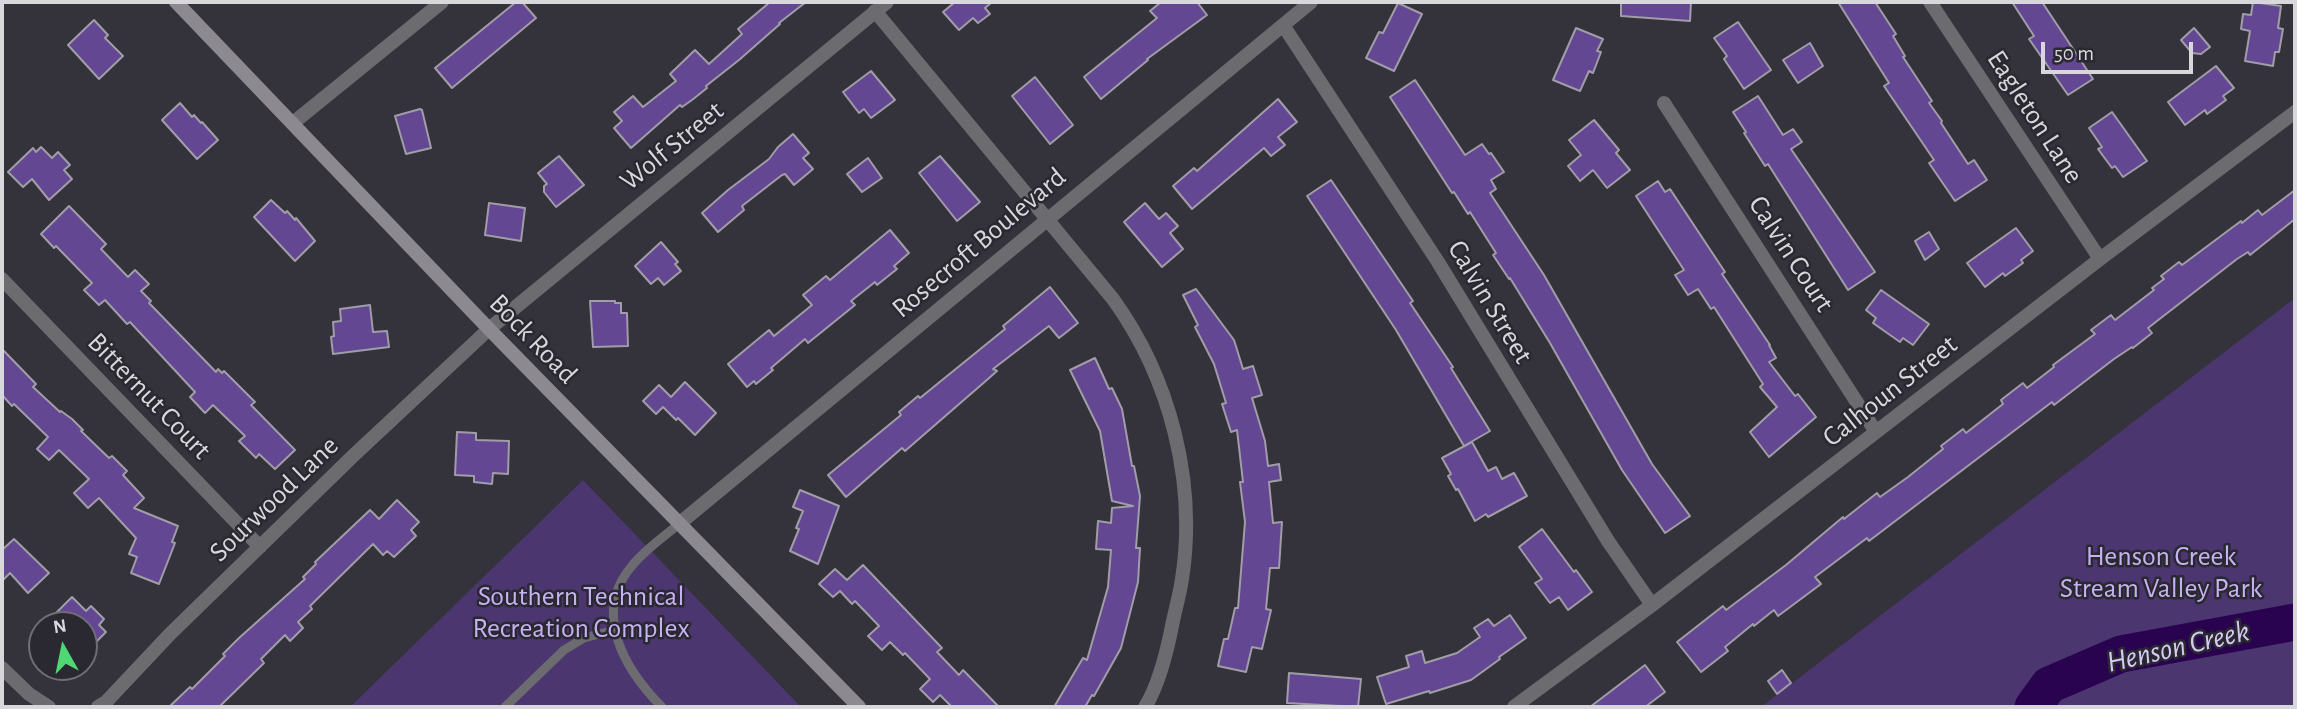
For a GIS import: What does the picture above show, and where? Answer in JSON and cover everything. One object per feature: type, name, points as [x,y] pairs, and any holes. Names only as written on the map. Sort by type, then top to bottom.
[{"type":"main road","name":"Bock Road","points":[[176,2],[489,329],[859,707]]},
{"type":"street","points":[[293,123],[442,2]]},
{"type":"street","name":"Rosecroft Boulevard","points":[[680,523],[1311,2]]},
{"type":"street","name":"Eagleton Lane","points":[[1930,2],[2100,259]]},
{"type":"street","points":[[881,7],[1113,299],[1138,337],[1161,387],[1178,449],[1185,510],[1182,578],[1170,638],[1151,705]]},
{"type":"street","name":"Wolf Street","points":[[489,329],[881,7]]},
{"type":"street","name":"Calvin Street","points":[[1283,25],[1438,262],[1601,530],[1652,605]]},
{"type":"street","name":"Calvin Court","points":[[1664,103],[1876,432]]},
{"type":"street","name":"Calhoun Street","points":[[1514,707],[1652,605],[2295,112]]},
{"type":"street","name":"Bitternut Court","points":[[2,279],[260,547]]},
{"type":"street","name":"Sourwood Lane","points":[[97,707],[106,702],[170,634],[489,329]]},
{"type":"street","points":[[2,668],[29,694],[49,707]]},
{"type":"lane","points":[[662,707],[630,668],[619,647],[614,630],[613,605],[624,576],[638,558],[680,523]]},
{"type":"lane","points":[[505,707],[564,650],[584,638],[614,630]]},
{"type":"green space","name":"Henson Creek Stream Valley Park","points":[[2295,298],[2295,707],[1761,707]]},
{"type":"green space","name":"Southern Technical Recreation Complex","points":[[583,480],[801,707],[350,707]]},
{"type":"building","points":[[516,2],[522,2],[536,18],[452,88],[435,68]]},
{"type":"building","points":[[770,2],[806,2],[706,86],[707,88],[682,107],[680,105],[631,148],[614,128],[622,121],[614,112],[633,96],[643,107],[676,81],[670,74],[695,50],[709,64],[742,34],[738,29]]},
{"type":"building","points":[[955,2],[992,2],[985,8],[990,14],[978,23],[973,18],[959,30],[943,12]]},
{"type":"building","points":[[1161,2],[1197,2],[1207,15],[1147,59],[1101,99],[1084,77],[1157,18],[1150,11]]},
{"type":"building","points":[[1621,2],[1691,2],[1690,21],[1621,16]]},
{"type":"building","points":[[1838,2],[1875,2],[1896,34],[1893,36],[1905,56],[1903,57],[1932,101],[1929,103],[1941,123],[1968,164],[1974,160],[1987,180],[1955,201],[1929,163],[1934,160],[1884,86],[1889,83]]},
{"type":"building","points":[[2012,2],[2042,2],[2093,79],[2068,95],[2029,39],[2034,36]]},
{"type":"building","points":[[2253,2],[2281,6],[2278,28],[2283,29],[2279,52],[2275,52],[2273,66],[2245,61],[2250,31],[2241,29],[2243,14],[2251,15]]},
{"type":"building","points":[[1398,3],[1422,14],[1394,71],[1366,58],[1379,32],[1383,33]]},
{"type":"building","points":[[94,20],[108,35],[105,38],[123,56],[99,79],[68,45]]},
{"type":"building","points":[[1738,22],[1771,70],[1744,89],[1714,38]]},
{"type":"building","points":[[1576,28],[1603,39],[1597,51],[1601,52],[1593,73],[1589,71],[1580,91],[1553,80]]},
{"type":"building","points":[[2194,28],[2210,47],[2201,54],[2192,53],[2181,40]]},
{"type":"building","points":[[1810,43],[1823,66],[1798,83],[1783,60]]},
{"type":"building","points":[[2216,66],[2234,88],[2223,96],[2226,100],[2207,114],[2205,110],[2185,125],[2168,102]]},
{"type":"building","points":[[871,71],[895,100],[871,118],[864,109],[859,113],[843,92]]},
{"type":"building","points":[[1035,77],[1073,125],[1050,144],[1012,96]]},
{"type":"building","points":[[1415,80],[1465,155],[1482,144],[1504,172],[1491,180],[1496,189],[1490,193],[1544,275],[1652,464],[1690,516],[1665,533],[1622,470],[1550,343],[1493,255],[1496,253],[1470,212],[1468,214],[1454,192],[1452,193],[1390,97]]},
{"type":"building","points":[[1758,96],[1783,135],[1793,129],[1802,142],[1791,149],[1875,272],[1848,290],[1768,164],[1765,166],[1733,112]]},
{"type":"building","points":[[1278,99],[1297,122],[1278,137],[1285,145],[1271,156],[1264,148],[1192,209],[1173,186],[1194,168],[1197,171]]},
{"type":"building","points":[[180,103],[218,140],[197,159],[162,120]]},
{"type":"building","points":[[420,109],[431,148],[406,154],[395,116]]},
{"type":"building","points":[[2112,112],[2147,161],[2123,177],[2115,166],[2112,168],[2098,149],[2102,147],[2089,128]]},
{"type":"building","points":[[1594,120],[1619,150],[1616,153],[1630,170],[1607,188],[1593,170],[1580,181],[1568,166],[1581,155],[1569,140]]},
{"type":"building","points":[[793,134],[809,153],[803,158],[813,169],[794,185],[785,174],[782,175],[742,206],[744,210],[718,232],[702,213],[769,159]]},
{"type":"building","points":[[41,147],[52,158],[58,152],[70,165],[64,170],[72,179],[49,200],[32,179],[23,187],[8,172],[33,148],[36,152]]},
{"type":"building","points":[[559,156],[584,185],[556,207],[544,192],[544,186],[547,184],[538,173]]},
{"type":"building","points":[[940,156],[980,202],[957,221],[919,173]]},
{"type":"building","points":[[868,158],[882,178],[862,192],[847,174]]},
{"type":"building","points":[[1331,180],[1413,301],[1410,303],[1453,367],[1451,368],[1490,431],[1464,446],[1396,330],[1307,196]]},
{"type":"building","points":[[1658,181],[1665,192],[1670,189],[1770,345],[1776,358],[1769,362],[1795,396],[1798,394],[1816,417],[1769,457],[1750,432],[1777,407],[1760,387],[1763,384],[1714,307],[1711,309],[1698,289],[1688,295],[1675,275],[1684,270],[1636,196]]},
{"type":"building","points":[[2295,190],[2295,219],[2250,255],[2248,252],[2237,259],[2148,328],[2152,333],[2133,348],[2114,359],[2054,405],[2052,402],[1869,541],[1867,538],[1815,577],[1821,584],[1778,616],[1774,610],[1754,626],[1753,624],[1725,647],[1728,651],[1701,672],[1677,642],[1723,606],[1726,610],[1786,565],[1843,517],[1844,519],[1877,493],[1880,497],[1908,477],[1963,429],[1966,433],[2003,404],[2001,400],[2023,383],[2027,388],[2095,334],[2091,330],[2111,315],[2115,320],[2154,290],[2152,288],[2164,279],[2161,276],[2179,262],[2182,265],[2241,221],[2242,223],[2258,210],[2262,215]]},
{"type":"building","points":[[271,200],[285,213],[287,211],[295,220],[296,218],[315,241],[295,261],[254,217]]},
{"type":"building","points":[[489,203],[525,208],[521,241],[485,235]]},
{"type":"building","points":[[1145,203],[1159,219],[1166,213],[1178,226],[1170,233],[1183,249],[1162,267],[1124,222]]},
{"type":"building","points":[[69,206],[106,244],[101,249],[128,277],[135,270],[149,284],[141,291],[151,301],[149,303],[216,372],[218,369],[222,373],[224,371],[255,402],[251,405],[295,450],[275,469],[259,454],[256,458],[239,441],[245,436],[213,405],[205,413],[190,397],[195,392],[130,322],[127,324],[105,300],[99,305],[84,290],[92,283],[41,234]]},
{"type":"building","points":[[2016,228],[2033,251],[2021,260],[2023,263],[2005,276],[2003,273],[1985,287],[1967,263]]},
{"type":"building","points":[[890,230],[909,253],[894,266],[897,269],[877,285],[875,282],[851,301],[855,305],[808,343],[805,339],[771,368],[773,370],[756,384],[754,381],[747,387],[728,364],[769,330],[774,336],[812,305],[803,295],[826,276],[830,280]]},
{"type":"building","points":[[1929,232],[1939,249],[1925,260],[1915,241]]},
{"type":"building","points":[[661,242],[678,262],[675,264],[681,271],[664,285],[658,278],[651,284],[635,266]]},
{"type":"building","points":[[1050,287],[1078,323],[1059,338],[1049,326],[993,369],[997,371],[905,451],[902,448],[846,497],[828,475],[901,415],[899,412],[918,396],[920,398],[1005,329],[1003,326]]},
{"type":"building","points":[[1196,289],[1234,340],[1243,369],[1253,366],[1262,395],[1252,398],[1265,441],[1268,466],[1279,464],[1281,480],[1269,482],[1273,523],[1282,522],[1279,568],[1270,568],[1266,609],[1271,610],[1262,649],[1252,647],[1246,672],[1218,666],[1224,639],[1228,639],[1235,608],[1238,608],[1245,522],[1240,482],[1243,482],[1237,430],[1231,432],[1222,404],[1226,403],[1214,364],[1195,327],[1198,325],[1183,295]]},
{"type":"building","points":[[1881,290],[1929,324],[1913,345],[1903,338],[1900,342],[1873,323],[1876,318],[1866,310]]},
{"type":"building","points":[[590,301],[621,303],[621,313],[627,313],[628,346],[593,347]]},
{"type":"building","points":[[370,305],[373,332],[387,331],[389,347],[333,354],[333,322],[341,321],[340,309]]},
{"type":"building","points":[[2,349],[36,384],[33,387],[60,412],[72,419],[109,458],[112,456],[127,471],[123,475],[144,498],[134,508],[178,526],[172,542],[175,543],[159,584],[131,573],[137,557],[129,554],[136,538],[99,498],[88,508],[74,493],[89,479],[59,450],[49,460],[37,449],[48,437],[2,395]]},
{"type":"building","points":[[1095,358],[1109,389],[1112,388],[1122,409],[1140,496],[1136,548],[1140,548],[1138,582],[1121,648],[1094,696],[1092,695],[1085,707],[1054,707],[1083,658],[1087,660],[1108,587],[1111,550],[1096,549],[1098,521],[1111,523],[1112,508],[1133,506],[1112,501],[1100,431],[1070,370]]},
{"type":"building","points":[[685,382],[716,413],[695,435],[663,407],[656,414],[643,401],[659,385],[671,397]]},
{"type":"building","points":[[457,432],[476,433],[476,440],[509,441],[508,474],[493,473],[492,484],[474,482],[474,476],[455,475]]},
{"type":"building","points":[[1472,442],[1488,471],[1496,467],[1502,479],[1514,473],[1527,496],[1475,521],[1448,476],[1451,474],[1442,458]]},
{"type":"building","points":[[800,490],[839,506],[818,564],[790,551],[803,511],[793,507]]},
{"type":"building","points":[[397,500],[419,522],[411,530],[416,536],[394,557],[387,551],[383,555],[373,544],[310,606],[312,609],[298,622],[303,628],[290,641],[285,635],[261,659],[264,663],[219,707],[169,707],[190,687],[192,689],[239,638],[305,579],[303,577],[315,562],[370,510],[379,519]]},
{"type":"building","points":[[1542,529],[1592,592],[1568,610],[1559,597],[1550,603],[1535,583],[1542,579],[1519,547]]},
{"type":"building","points":[[14,539],[49,573],[28,593],[10,573],[2,581],[2,550]]},
{"type":"building","points":[[863,565],[942,648],[937,652],[959,675],[963,670],[999,707],[952,707],[940,695],[933,702],[920,689],[930,679],[905,653],[903,655],[890,642],[882,650],[868,636],[879,626],[855,601],[852,604],[840,591],[833,597],[819,584],[835,569],[847,580]]},
{"type":"building","points":[[72,597],[86,611],[58,611]]},
{"type":"building","points":[[98,613],[104,619],[99,625],[106,632],[98,640]]},
{"type":"building","points":[[1510,615],[1526,638],[1471,680],[1386,704],[1377,677],[1409,667],[1406,656],[1422,651],[1425,663],[1457,653],[1480,637],[1474,628],[1488,619],[1494,626]]},
{"type":"building","points":[[1645,665],[1665,692],[1645,707],[1590,707]]},
{"type":"building","points":[[1782,670],[1791,683],[1777,694],[1768,681]]},
{"type":"building","points":[[1289,673],[1361,679],[1358,707],[1287,703]]},
{"type":"waterway","name":"Henson Creek","points":[[2033,707],[2049,685],[2121,654],[2295,622]]}]
